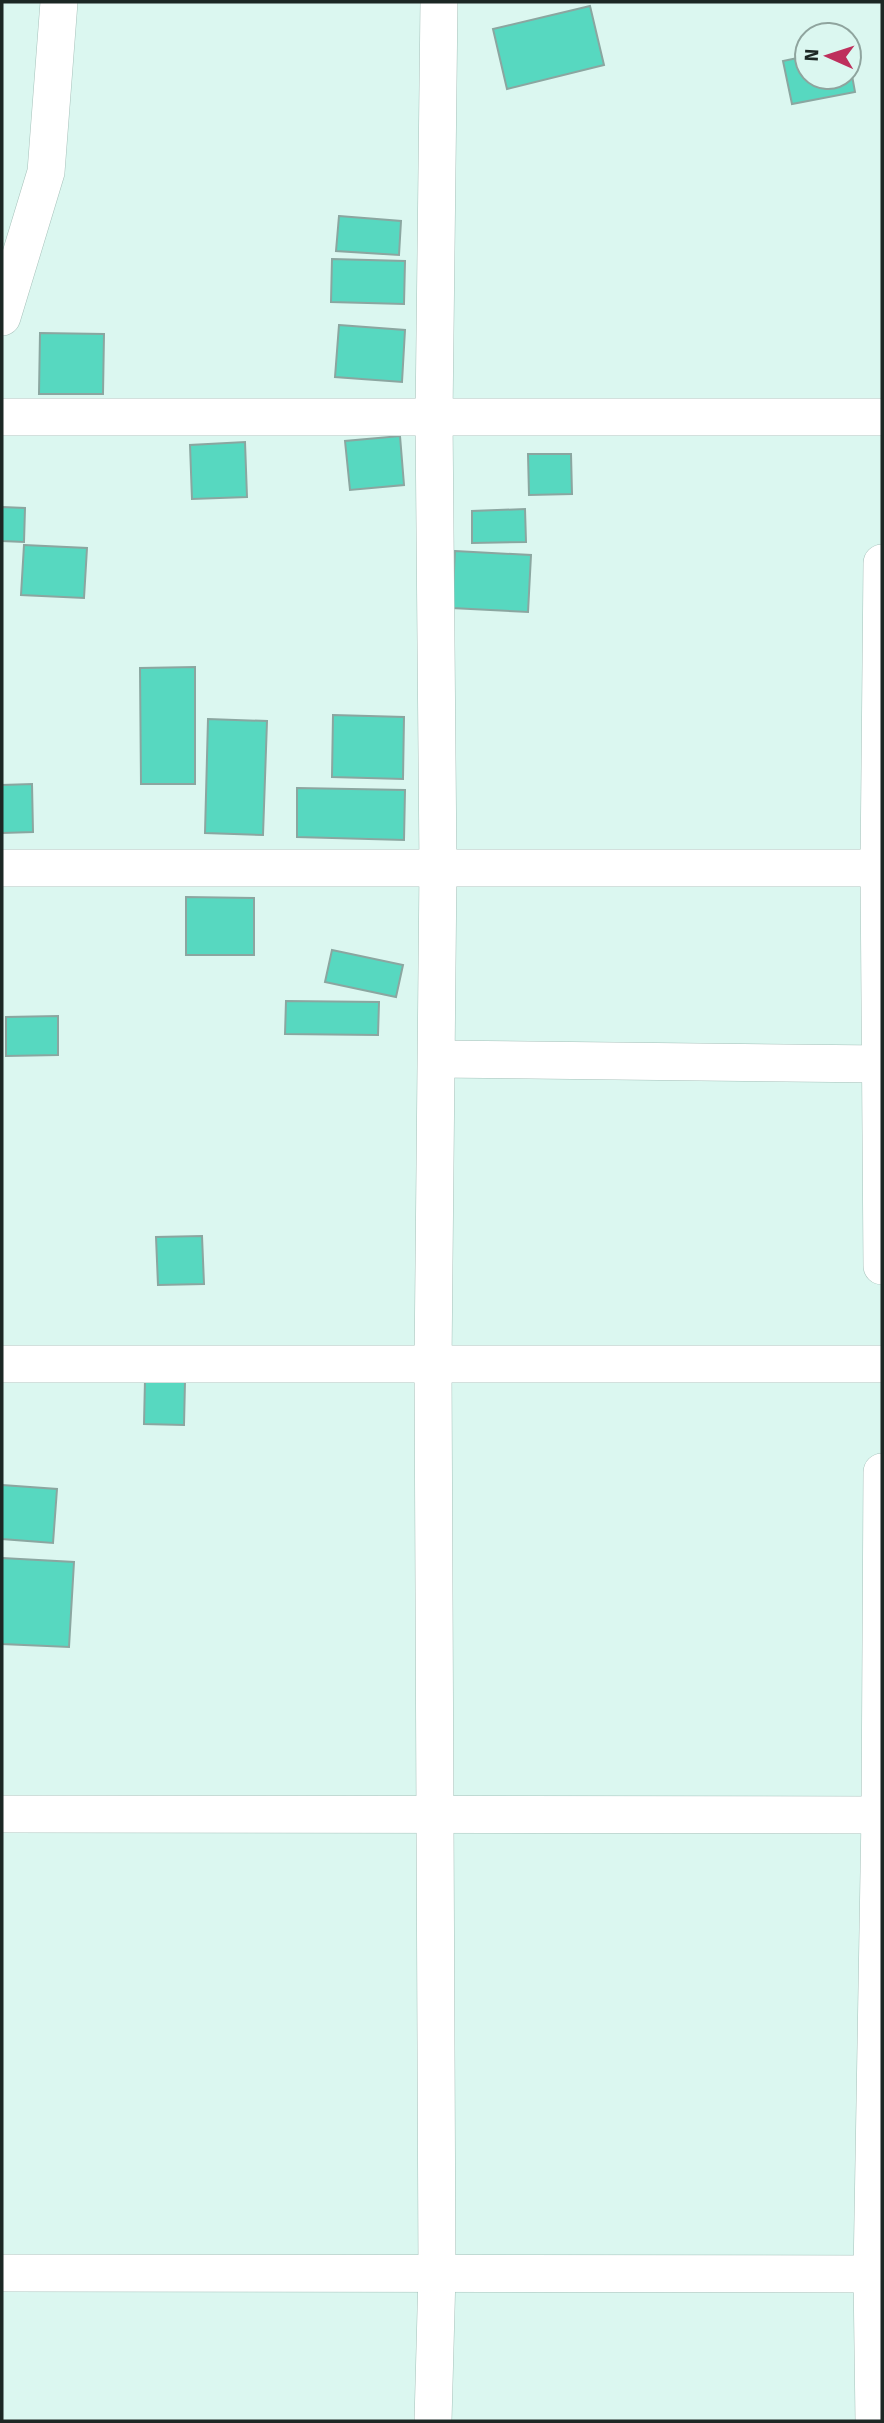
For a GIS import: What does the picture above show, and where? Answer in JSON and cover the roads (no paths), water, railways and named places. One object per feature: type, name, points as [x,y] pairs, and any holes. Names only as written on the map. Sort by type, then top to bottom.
[{"type":"street","points":[[2,317],[46,172],[59,2]]},
{"type":"street","points":[[433,2421],[436,2274],[436,1814],[433,1364],[439,868],[434,417],[439,2]]},
{"type":"street","points":[[2,417],[882,417]]},
{"type":"street","points":[[882,563],[882,1266]]},
{"type":"street","points":[[2,867],[881,868]]},
{"type":"street","points":[[437,1059],[881,1064]]},
{"type":"street","points":[[2,1364],[882,1364]]},
{"type":"street","points":[[874,2421],[882,1472]]},
{"type":"street","points":[[2,1814],[881,1815]]},
{"type":"street","points":[[2,2273],[877,2274]]}]
